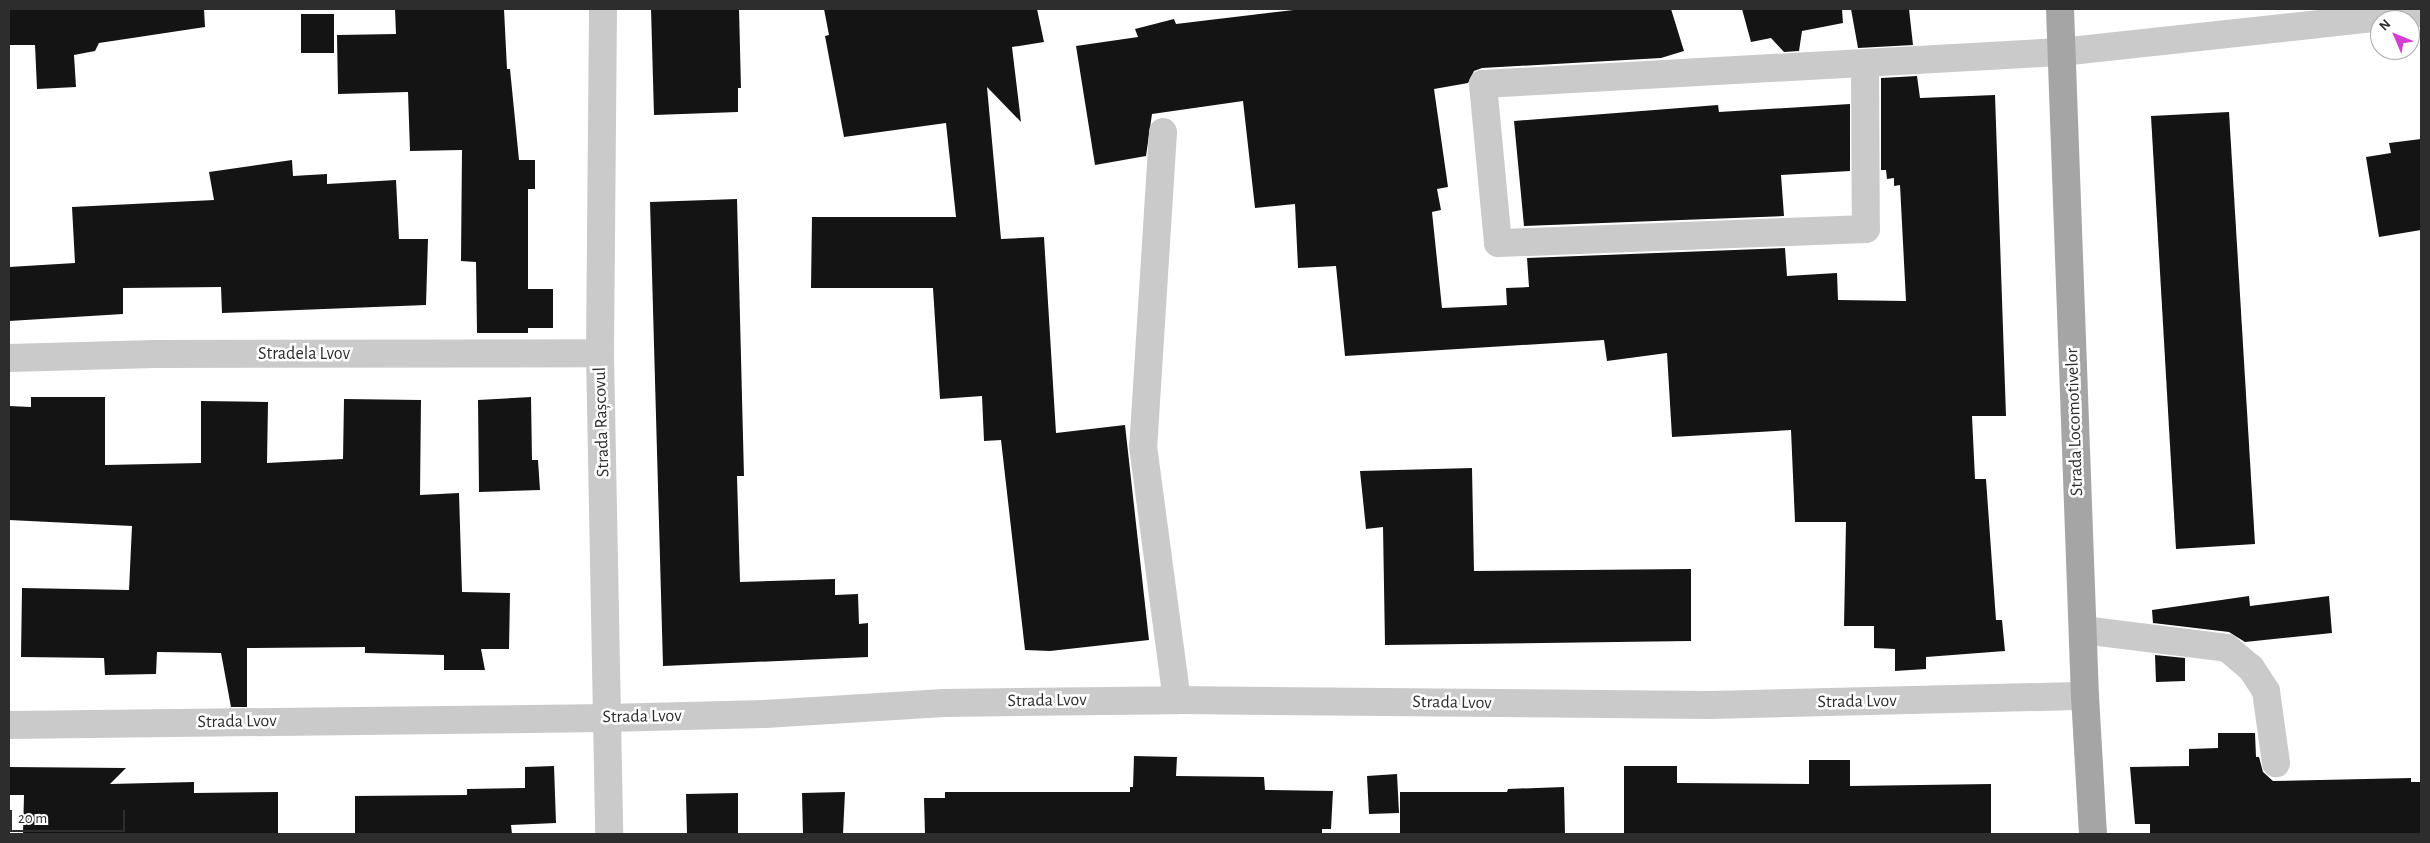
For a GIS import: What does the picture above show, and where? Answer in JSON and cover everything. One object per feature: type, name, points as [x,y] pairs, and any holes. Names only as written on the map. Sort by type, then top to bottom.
[{"type":"main road","name":"Strada Locomotivelor","points":[[2060,9],[2085,696],[2093,834]]},
{"type":"street","name":"Strada Rașcovul","points":[[603,9],[600,353],[609,834]]},
{"type":"street","points":[[1865,65],[1866,230],[1498,243],[1483,84],[1865,65],[2061,52],[2421,13]]},
{"type":"street","points":[[1163,132],[1143,446],[1177,700]]},
{"type":"street","name":"Stradela Lvov","points":[[9,358],[154,354],[600,353]]},
{"type":"street","points":[[2083,630],[2227,648],[2251,668],[2266,691],[2276,763]]},
{"type":"street","name":"Strada Lvov","points":[[9,725],[607,718],[765,714],[944,703],[1177,700],[1710,706],[2085,696]]},
{"type":"building","points":[[9,9],[204,9],[205,27],[99,43],[95,51],[74,55],[76,87],[37,89],[35,45],[9,45]]},
{"type":"building","points":[[395,9],[504,9],[507,69],[510,69],[519,160],[535,160],[535,189],[528,189],[528,289],[553,289],[553,328],[528,328],[528,333],[477,333],[476,262],[461,261],[462,150],[410,151],[408,92],[338,94],[337,35],[396,34]]},
{"type":"building","points":[[651,9],[739,9],[741,88],[738,88],[738,112],[654,115]]},
{"type":"building","points":[[824,9],[1037,9],[1044,42],[1012,47],[1021,122],[987,87],[1001,239],[1044,237],[1056,433],[1125,425],[1149,640],[1050,651],[1025,650],[1001,440],[984,441],[982,396],[940,399],[933,288],[811,288],[812,217],[956,217],[946,123],[844,137],[825,36],[829,35]]},
{"type":"building","points":[[1302,9],[1671,9],[1684,51],[1661,58],[1482,68],[1474,71],[1468,83],[1434,89],[1448,187],[1437,189],[1441,210],[1432,212],[1442,308],[1507,305],[1506,288],[1529,287],[1527,258],[1785,248],[1787,276],[1837,273],[1838,300],[1906,301],[1900,185],[1894,186],[1894,178],[1887,179],[1886,170],[1881,170],[1881,78],[1917,76],[1920,98],[1995,95],[2006,416],[1972,416],[1975,479],[1986,479],[1996,620],[2002,620],[2005,651],[1926,657],[1926,669],[1895,671],[1895,649],[1874,648],[1874,626],[1844,626],[1846,522],[1795,522],[1791,430],[1672,437],[1667,353],[1607,361],[1604,340],[1345,356],[1336,266],[1298,268],[1295,204],[1255,208],[1243,101],[1152,114],[1146,156],[1095,165],[1076,46],[1138,37],[1135,29],[1174,19],[1176,24]]},
{"type":"building","points":[[1742,9],[1842,9],[1843,23],[1802,31],[1799,51],[1784,52],[1771,38],[1751,42]]},
{"type":"building","points":[[1851,9],[1909,9],[1913,45],[1858,48]]},
{"type":"building","points":[[301,14],[334,14],[334,53],[301,53]]},
{"type":"building","points":[[1850,104],[1850,171],[1781,175],[1784,216],[1524,226],[1514,121],[1718,105],[1719,112]]},
{"type":"building","points":[[2229,112],[2255,544],[2176,549],[2151,116]]},
{"type":"building","points":[[2421,139],[2421,230],[2379,237],[2366,157],[2391,153],[2389,143]]},
{"type":"building","points":[[292,160],[293,176],[327,174],[327,184],[396,180],[399,239],[428,239],[426,305],[222,313],[221,287],[123,288],[123,314],[9,321],[9,267],[75,263],[72,207],[214,200],[209,172]]},
{"type":"building","points":[[737,199],[744,476],[737,476],[740,582],[835,579],[835,595],[858,594],[859,624],[868,623],[868,657],[663,666],[650,202]]},
{"type":"building","points":[[31,397],[105,397],[105,465],[201,463],[201,401],[268,402],[267,463],[343,459],[344,399],[421,400],[420,495],[459,493],[462,592],[510,593],[509,649],[481,649],[485,670],[444,670],[444,655],[365,653],[365,647],[247,648],[247,707],[231,707],[221,653],[157,652],[156,674],[105,675],[104,658],[21,657],[22,588],[129,590],[132,526],[9,520],[9,406],[31,407]]},
{"type":"building","points":[[531,397],[532,460],[538,460],[540,490],[479,492],[478,400]]},
{"type":"building","points":[[1472,468],[1474,571],[1691,569],[1691,641],[1385,645],[1383,527],[1366,529],[1360,471]]},
{"type":"building","points":[[2249,596],[2250,606],[2329,596],[2332,633],[2245,642],[2229,632],[2153,623],[2152,610]]},
{"type":"building","points":[[2155,655],[2185,658],[2185,681],[2156,682]]},
{"type":"building","points":[[2218,733],[2255,733],[2256,757],[2259,757],[2263,772],[2273,781],[2411,778],[2411,782],[2421,782],[2421,834],[2150,834],[2150,824],[2135,824],[2130,767],[2189,766],[2189,749],[2218,748]]},
{"type":"building","points":[[1134,756],[1177,757],[1176,776],[1264,777],[1265,790],[1333,791],[1331,829],[1322,829],[1322,834],[925,834],[924,798],[945,798],[945,792],[1130,792],[1130,787],[1133,787]]},
{"type":"building","points":[[1809,760],[1850,760],[1850,786],[1991,784],[1991,834],[1624,834],[1624,766],[1677,766],[1677,783],[1809,784]]},
{"type":"building","points":[[554,766],[556,823],[511,825],[512,834],[355,834],[355,796],[467,795],[467,789],[525,788],[525,767]]},
{"type":"building","points":[[9,767],[126,768],[110,784],[194,782],[194,793],[278,792],[278,834],[23,834],[24,795],[9,795]]},
{"type":"building","points":[[1397,774],[1399,813],[1369,814],[1367,776]]},
{"type":"building","points":[[1564,787],[1565,834],[1400,834],[1400,792],[1507,792],[1508,789]]},
{"type":"building","points":[[845,792],[843,834],[803,834],[802,793]]},
{"type":"building","points":[[738,793],[738,834],[687,834],[686,794]]}]
